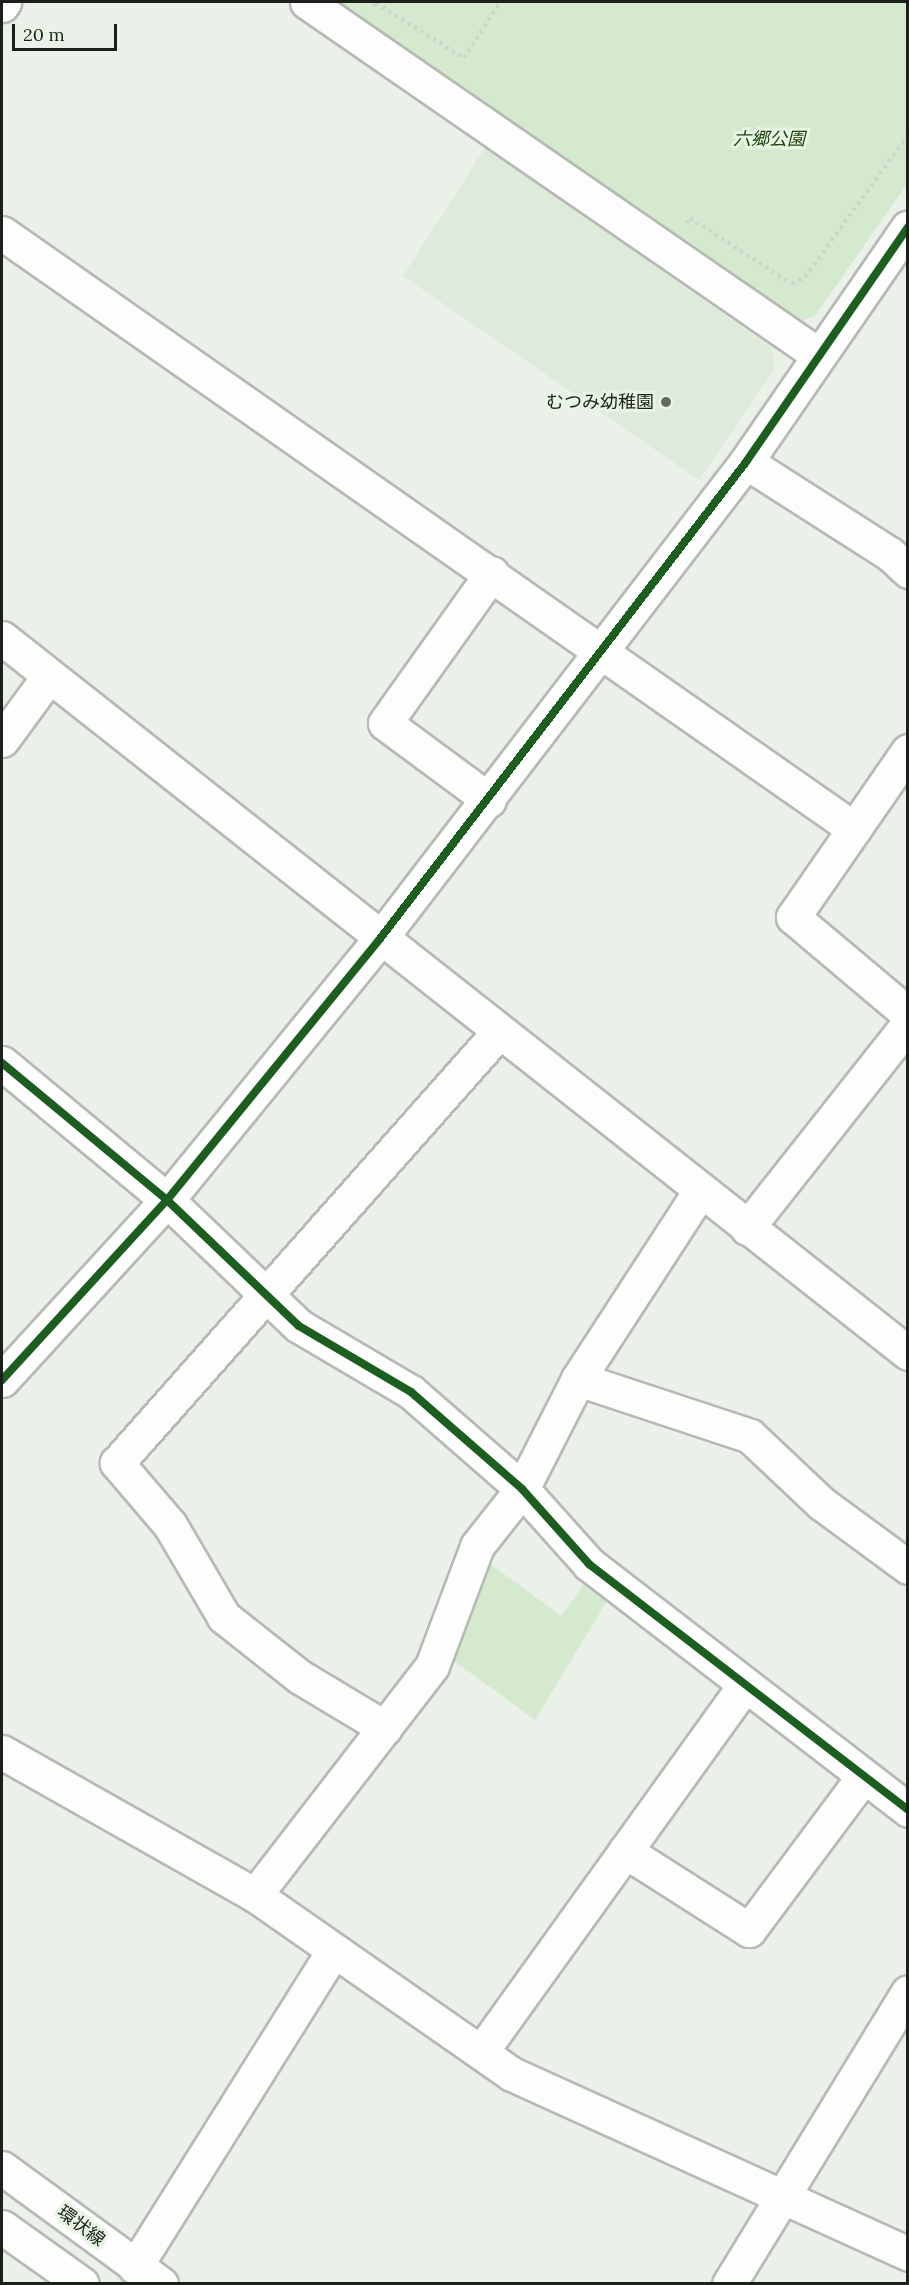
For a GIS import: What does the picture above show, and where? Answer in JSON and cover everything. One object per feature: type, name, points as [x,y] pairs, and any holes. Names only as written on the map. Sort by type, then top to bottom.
[{"type":"street","points":[[307,2],[817,354]]},
{"type":"street","points":[[2,1380],[167,1200],[379,940],[605,652],[746,462],[817,354],[907,229]]},
{"type":"street","points":[[2,233],[605,652],[854,829]]},
{"type":"street","points":[[746,462],[890,554],[908,571]]},
{"type":"street","points":[[489,800],[385,723],[492,573]]},
{"type":"street","points":[[2,638],[379,940],[747,1228],[902,1344]]},
{"type":"street","points":[[2,740],[49,676]]},
{"type":"street","points":[[908,751],[793,917],[908,1014]]},
{"type":"street","points":[[747,1228],[908,1024]]},
{"type":"street","points":[[385,1728],[300,1677],[224,1617],[170,1525],[117,1463],[498,1033]]},
{"type":"street","points":[[2,1063],[167,1200],[299,1326],[411,1392],[522,1489],[589,1564],[744,1686],[908,1810]]},
{"type":"street","points":[[255,1895],[432,1666],[477,1546],[522,1489],[578,1379],[700,1191]]},
{"type":"street","points":[[578,1379],[750,1436],[821,1503],[908,1567]]},
{"type":"street","points":[[481,2052],[744,1686]]},
{"type":"street","points":[[2,1752],[255,1895],[512,2074],[782,2200],[908,2254]]},
{"type":"street","points":[[625,1851],[749,1930],[863,1776]]},
{"type":"street","points":[[148,2275],[334,1950]]},
{"type":"street","points":[[729,2283],[908,1992]]},
{"type":"street","name":"環状線","points":[[2,2168],[148,2275]]},
{"type":"street","points":[[2,2227],[82,2283]]},
{"type":"path","points":[[354,34],[376,3],[464,58],[500,2]]},
{"type":"path","points":[[669,252],[690,218],[792,284],[805,277],[907,138]]},
{"type":"shaded area","points":[[485,148],[771,347],[775,368],[699,480],[403,276]]},
{"type":"green space","name":"六郷公園","points":[[329,2],[907,2],[907,184],[815,316],[793,323]]},
{"type":"green space","points":[[482,1558],[561,1616],[586,1581],[609,1598],[535,1720],[446,1655]]},
{"type":"cycle path","points":[[2,1380],[167,1200],[379,940],[746,462],[908,227]]},
{"type":"cycle path","points":[[2,1063],[167,1200],[299,1326],[411,1392],[522,1489],[589,1564],[908,1810]]},
{"type":"place","name":"むつみ幼稚園","points":[[666,402]]}]
